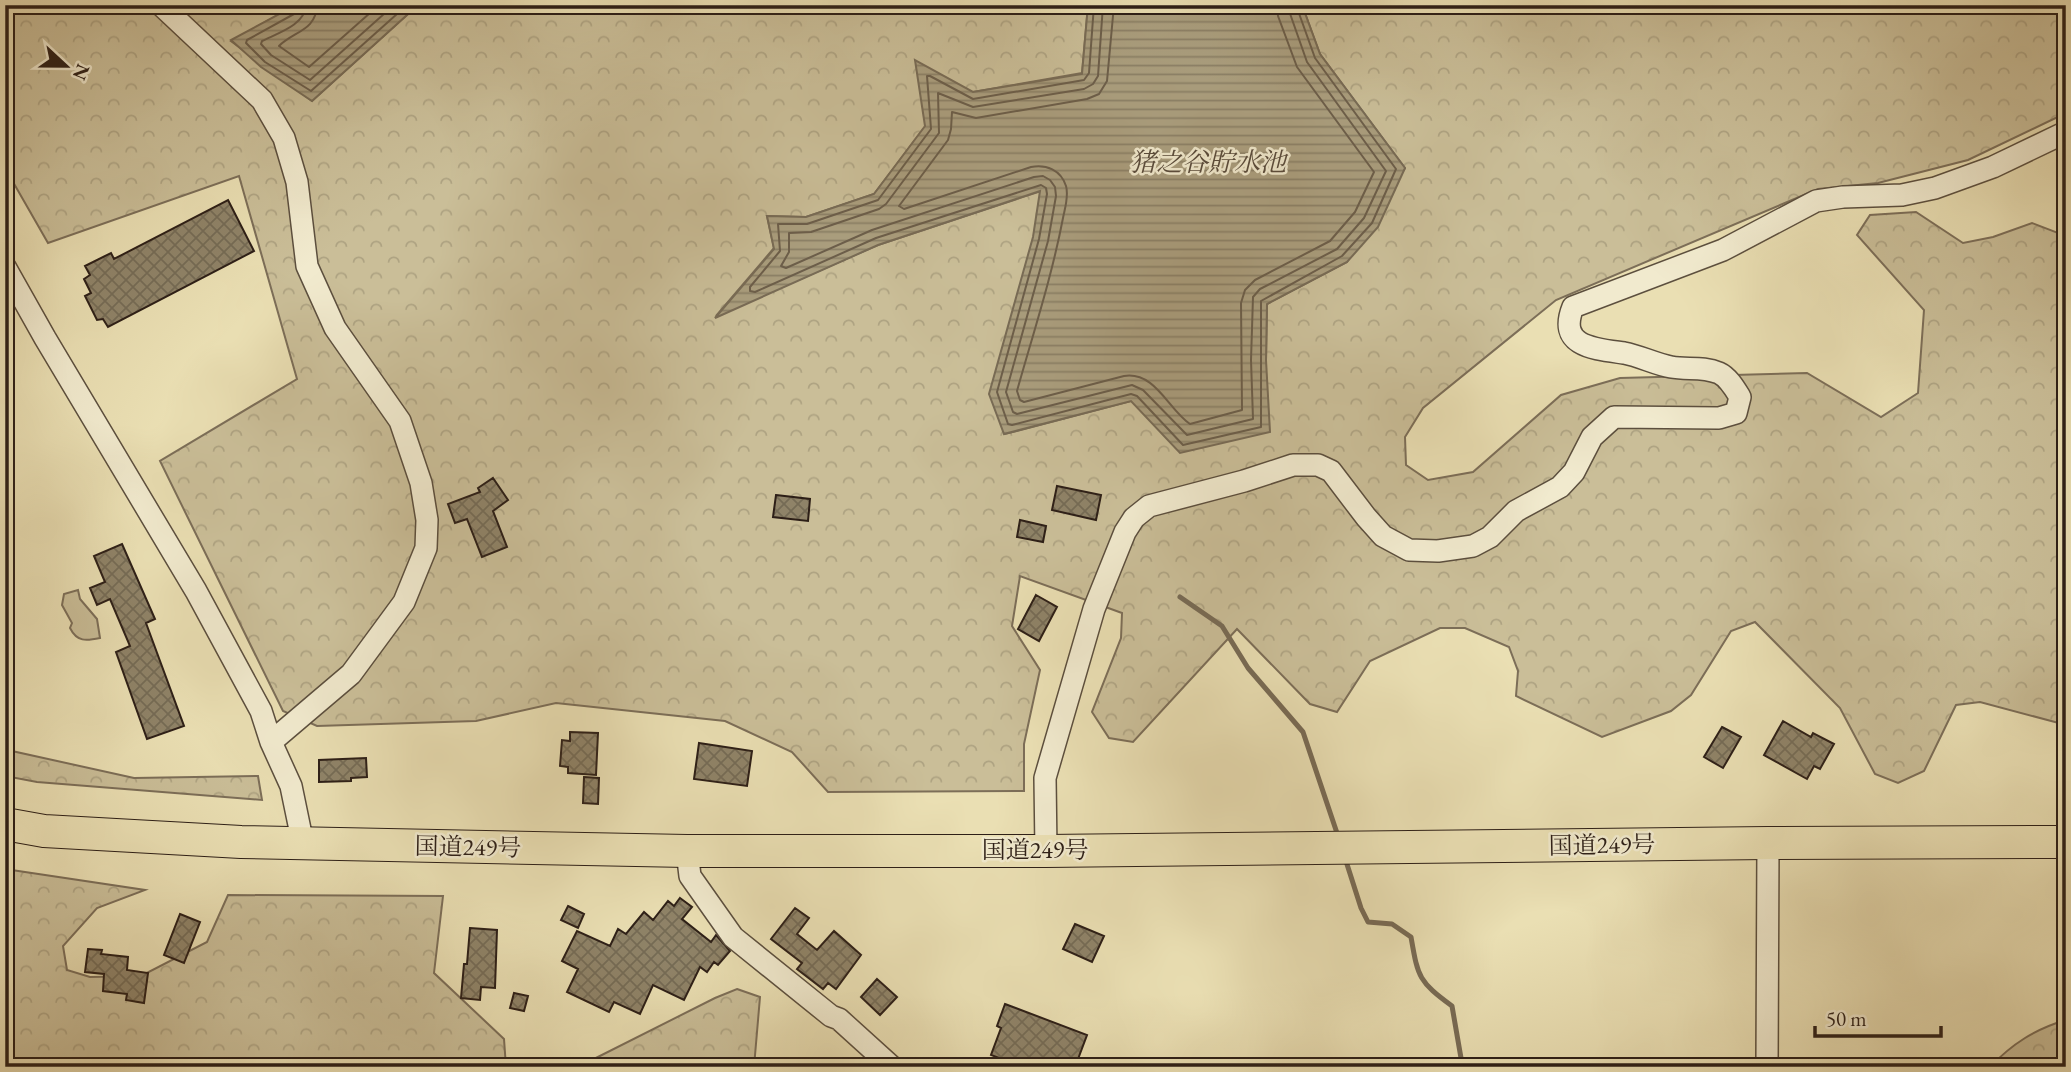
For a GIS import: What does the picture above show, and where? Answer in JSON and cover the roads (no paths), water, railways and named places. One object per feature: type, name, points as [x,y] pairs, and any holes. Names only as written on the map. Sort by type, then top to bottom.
[{"type":"highway","name":"国道249号","points":[[5,824],[44,831],[303,844],[687,851],[1046,851],[2066,842]]},
{"type":"street","points":[[161,5],[262,100],[284,138],[297,182],[307,266],[335,328],[400,421],[421,483],[425,508],[426,548],[404,602],[351,674],[271,742]]},
{"type":"street","points":[[1046,851],[1045,778],[1094,609],[1125,532],[1134,519],[1149,506],[1293,466],[1318,465],[1331,471],[1383,536],[1409,550],[1438,551],[1473,547],[1490,537],[1516,511],[1560,487],[1574,472],[1592,437],[1614,417],[1719,418],[1736,413],[1740,405],[1740,397],[1721,374],[1703,368],[1673,368],[1626,354],[1598,351],[1576,341],[1569,331],[1568,319],[1573,307],[1723,250],[1816,201],[1843,197],[1902,195],[1935,188],[1993,167],[2066,132]]},
{"type":"street","points":[[5,267],[196,591],[261,711],[271,742],[291,786],[303,844]]},
{"type":"street","points":[[1767,1067],[1768,843]]},
{"type":"street","points":[[687,851],[690,876],[733,937],[831,1016],[839,1019],[892,1067]]},
{"type":"water","points":[[296,5],[418,5],[312,101],[261,67],[231,40]]},
{"type":"water","name":"猪之谷貯水池","points":[[1088,5],[1302,5],[1320,54],[1405,168],[1378,227],[1347,262],[1267,304],[1266,360],[1270,432],[1180,453],[1131,401],[1004,434],[989,394],[1033,237],[1040,191],[878,245],[715,318],[774,249],[767,216],[806,217],[874,194],[925,126],[915,60],[973,92],[1082,74]]},
{"type":"waterway","points":[[1180,597],[1222,626],[1248,668],[1303,732],[1339,839]]},
{"type":"waterway","points":[[1345,858],[1368,922],[1392,924],[1411,937],[1421,977],[1452,1006],[1461,1058],[1467,1067]]}]
